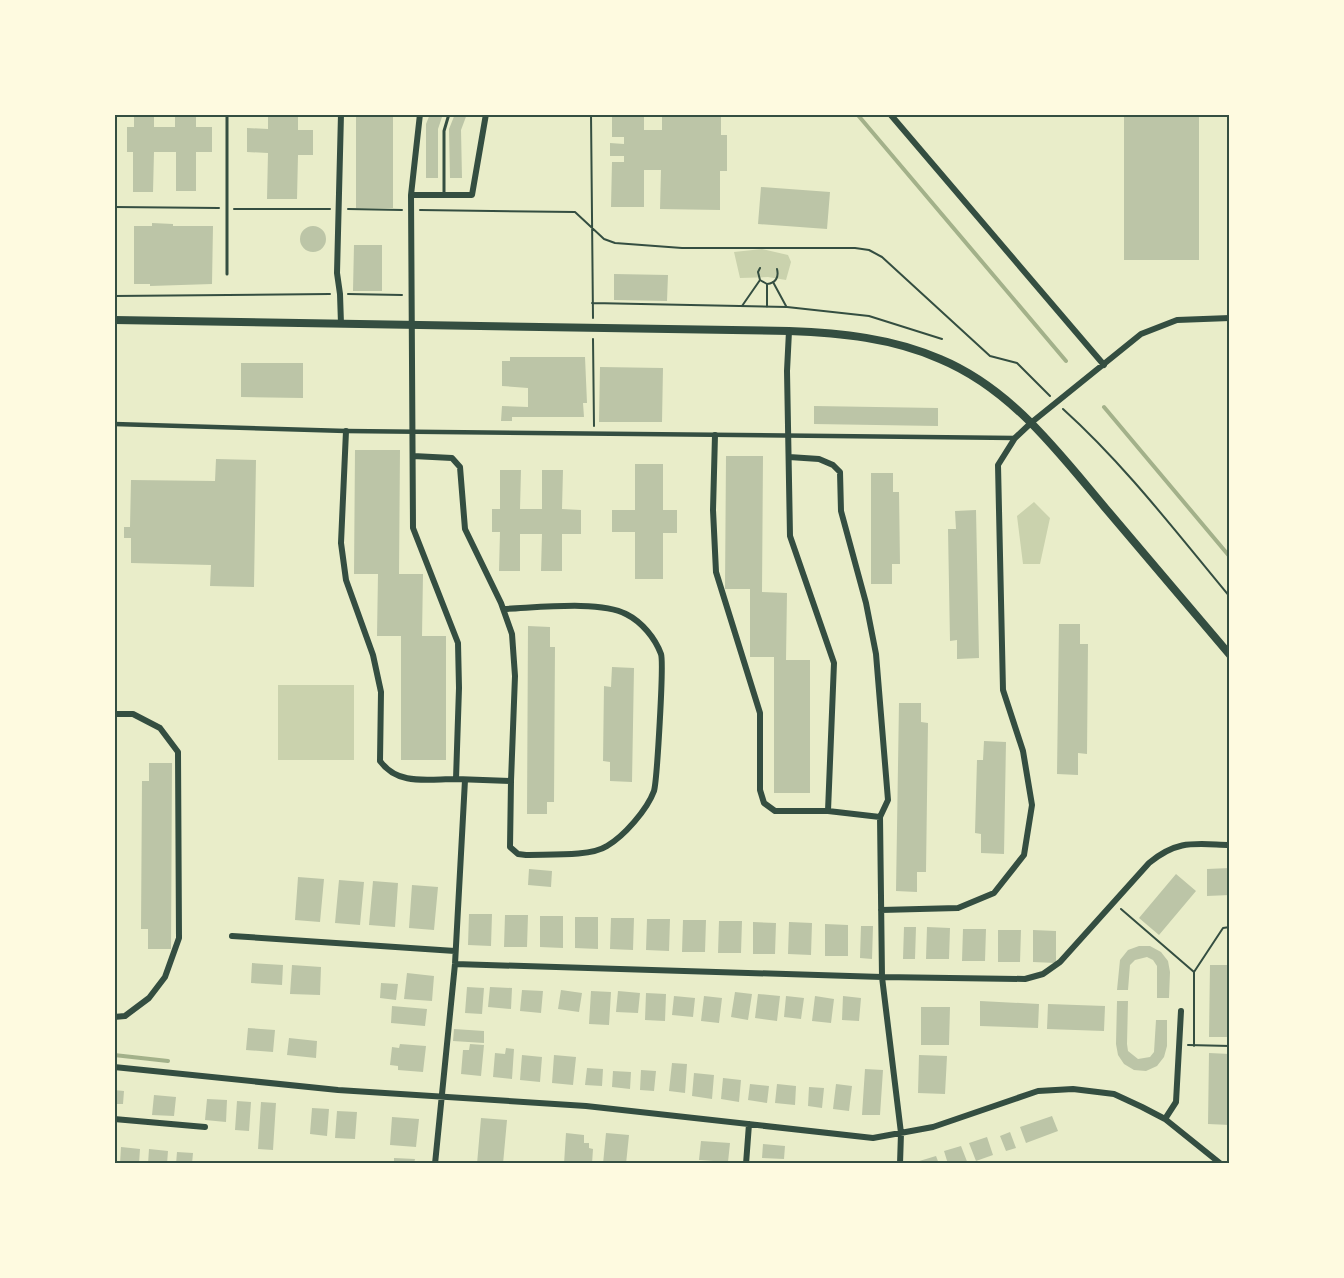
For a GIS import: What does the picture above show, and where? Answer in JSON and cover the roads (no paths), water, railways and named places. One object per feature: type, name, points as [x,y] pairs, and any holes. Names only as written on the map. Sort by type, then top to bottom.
[{"type":"street","points":[[340,114],[337,209],[340,324]]},
{"type":"street","points":[[420,114],[411,195],[413,528],[458,643],[456,779]]},
{"type":"street","points":[[411,195],[472,195],[486,114]]},
{"type":"street","points":[[890,114],[1104,365]]},
{"type":"street","points":[[881,910],[958,908],[994,893],[1024,855],[1032,806],[1023,751],[1003,690],[998,465],[1015,438],[1032,422],[1141,334],[1177,320],[1230,318]]},
{"type":"street","points":[[114,320],[789,331],[855,335],[899,344],[941,359],[978,379],[1032,422],[1230,655]]},
{"type":"street","points":[[789,331],[787,371],[790,536],[834,663],[828,811]]},
{"type":"street","points":[[114,424],[346,430],[1015,438]]},
{"type":"street","points":[[346,430],[341,543],[346,580],[373,655],[381,692],[380,761],[395,776],[408,780],[511,781]]},
{"type":"street","points":[[715,435],[716,572],[760,713],[760,790],[764,803],[775,811],[828,811],[880,817]]},
{"type":"street","points":[[413,456],[452,458],[460,467],[465,529],[504,609],[512,634],[515,676],[508,837],[510,848],[518,854],[526,855],[586,852],[604,848],[619,838],[648,804],[654,789],[662,657],[654,639],[633,619],[611,608],[591,606],[504,609]]},
{"type":"street","points":[[789,457],[819,459],[833,465],[840,472],[841,511],[866,603],[876,654],[888,800],[880,817],[882,977],[901,1133],[900,1164]]},
{"type":"street","points":[[114,714],[133,714],[160,728],[178,752],[179,938],[165,977],[149,998],[125,1016],[114,1017]]},
{"type":"street","points":[[435,1164],[455,964],[465,780]]},
{"type":"street","points":[[455,964],[1025,979],[1043,974],[1060,962],[1149,863],[1172,847],[1190,844],[1230,845]]},
{"type":"street","points":[[231,936],[455,951]]},
{"type":"street","points":[[1165,1119],[1176,1102],[1181,1011]]},
{"type":"street","points":[[114,1067],[338,1090],[586,1106],[873,1138],[933,1127],[1038,1091],[1073,1089],[1114,1094],[1165,1119],[1221,1164]]},
{"type":"street","points":[[114,1119],[205,1128]]},
{"type":"street","points":[[746,1164],[749,1124]]},
{"type":"lane","points":[[227,114],[227,274]]},
{"type":"lane","points":[[444,195],[444,131],[449,114]]},
{"type":"waterway","points":[[857,114],[1066,361]]},
{"type":"waterway","points":[[1104,407],[1230,557]]},
{"type":"waterway","points":[[114,1055],[168,1061]]}]
